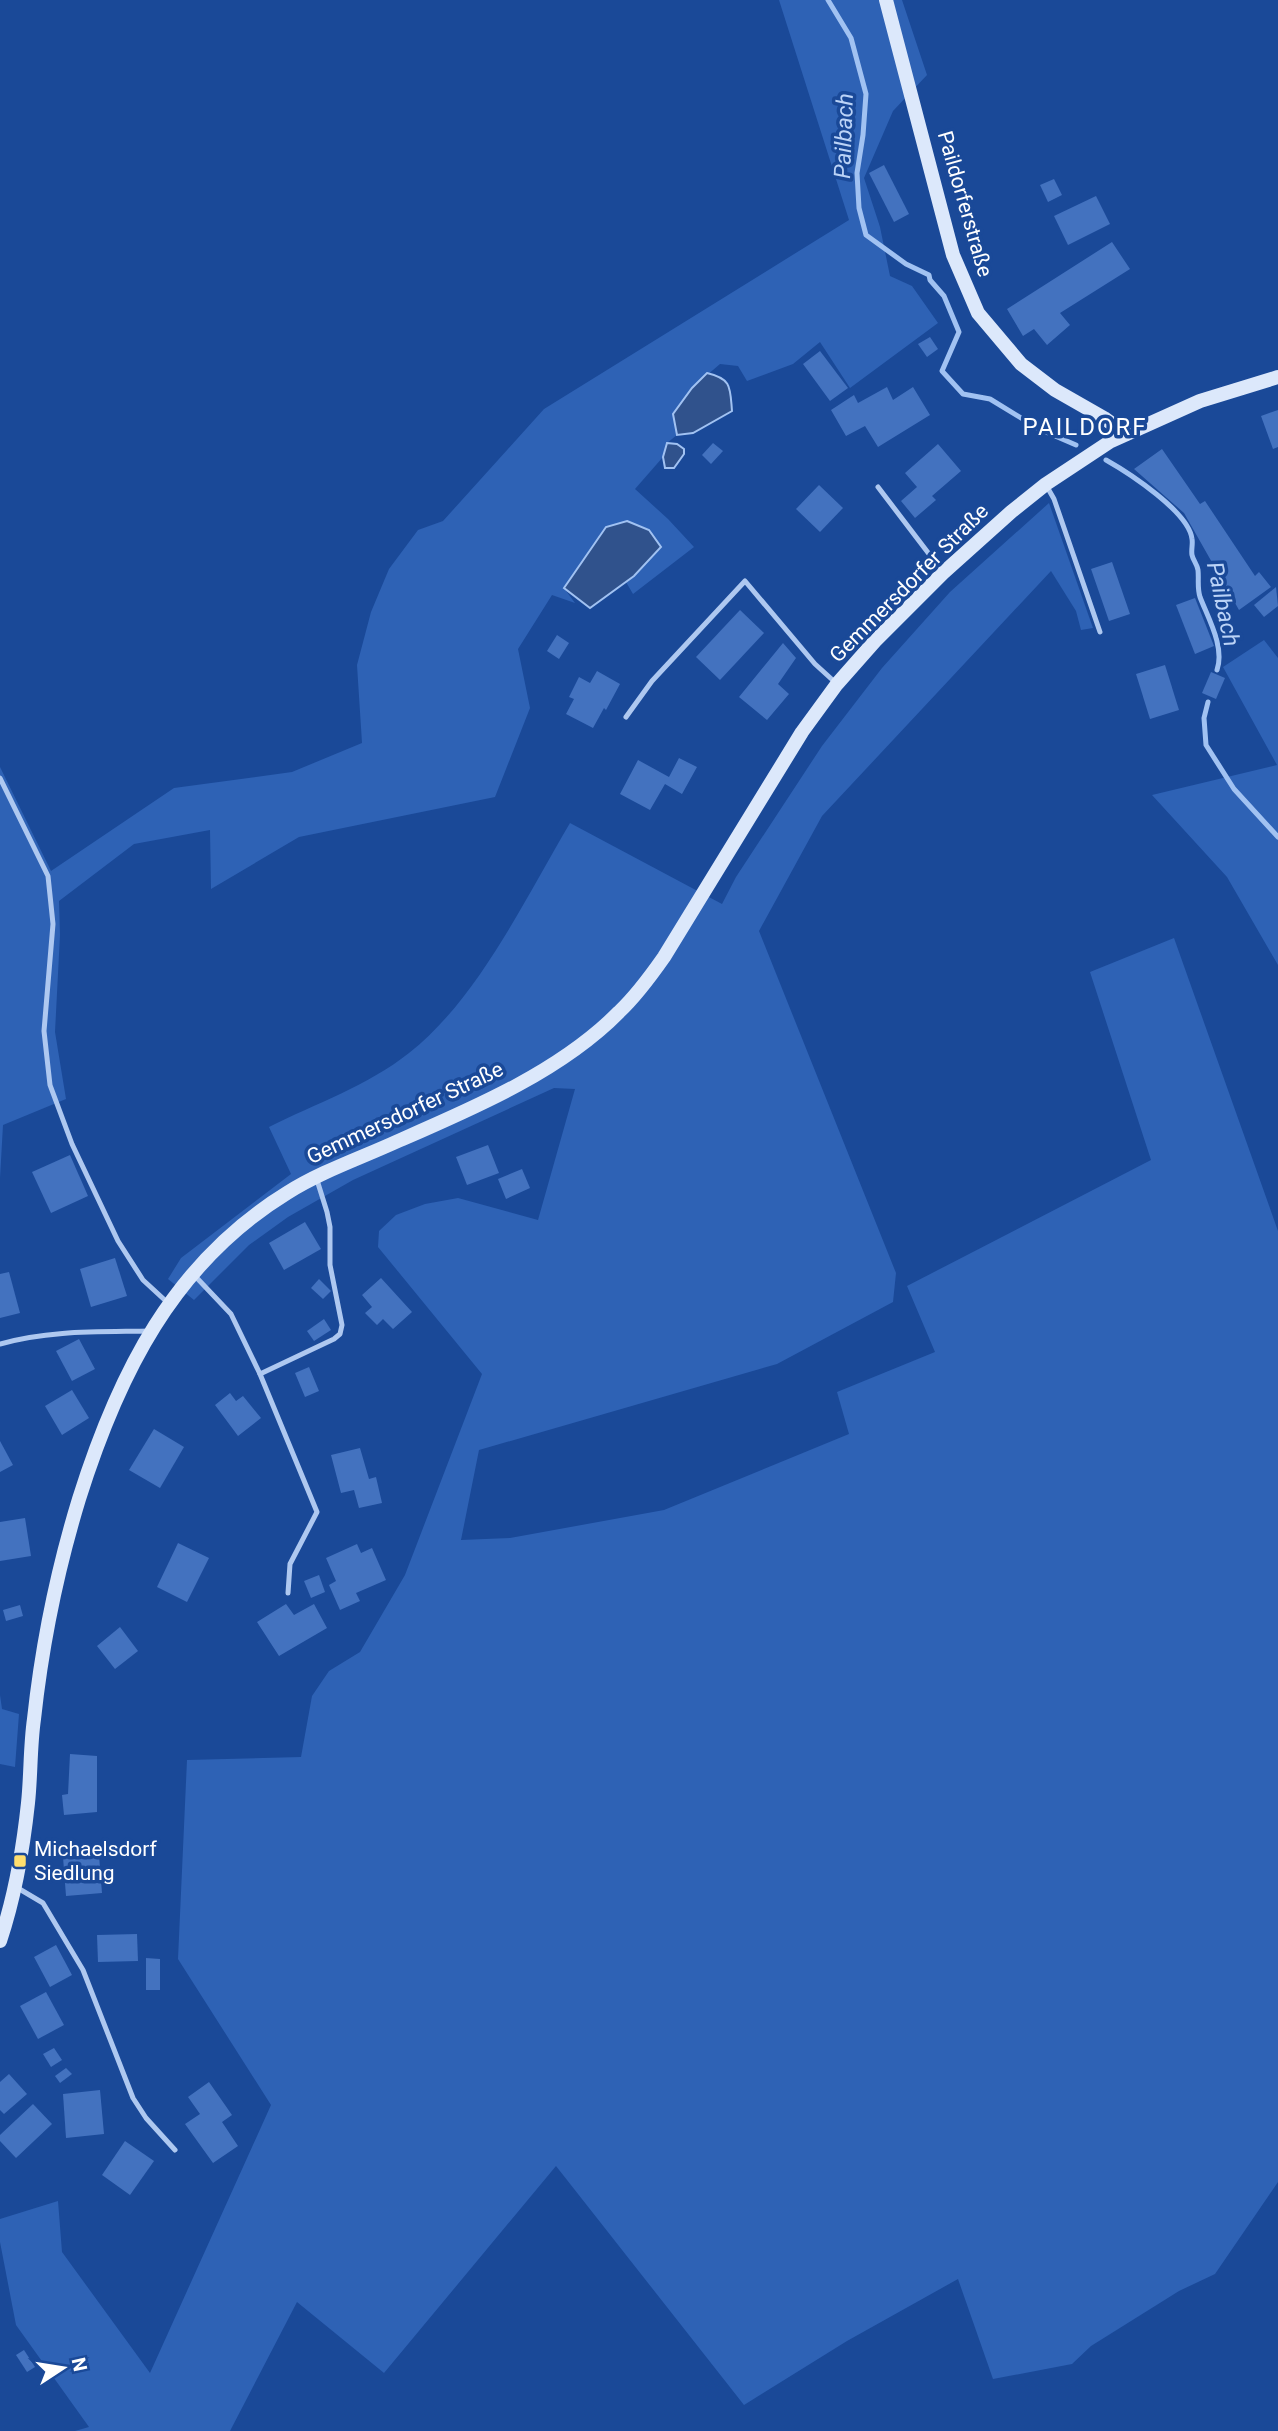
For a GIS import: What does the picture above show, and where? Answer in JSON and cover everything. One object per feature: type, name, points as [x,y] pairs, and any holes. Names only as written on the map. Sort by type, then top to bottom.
[{"type":"main road","name":"Paildorferstraße","points":[[886,0],[908,75],[953,255],[978,313],[1021,364],[1055,390],[1126,433]]},
{"type":"main road","name":"Gemmersdorfer Straße","points":[[0,1941],[16,1887],[28,1803],[33,1721],[61,1558],[109,1413],[126,1374],[168,1303],[229,1234],[285,1195],[316,1177],[488,1101],[569,1054],[619,1013],[664,957],[802,732],[837,684],[875,641],[943,573],[1011,512],[1075,463],[1126,433],[1200,401],[1278,377]]},
{"type":"lane","points":[[1045,484],[1054,499],[1100,632]]},
{"type":"lane","points":[[878,487],[943,573]]},
{"type":"lane","points":[[626,717],[652,681],[744,581],[815,664],[837,684]]},
{"type":"lane","points":[[0,778],[48,876],[52,924],[44,1031],[50,1085],[72,1144],[118,1241],[143,1280],[168,1303]]},
{"type":"lane","points":[[260,1374],[340,1334],[342,1325],[330,1265],[328,1220],[316,1177]]},
{"type":"lane","points":[[193,1273],[231,1314],[260,1374],[317,1512],[290,1564],[288,1593]]},
{"type":"lane","points":[[0,1345],[56,1333],[150,1331]]},
{"type":"lane","points":[[16,1887],[43,1903],[83,1970],[134,2098],[146,2118],[176,2150]]},
{"type":"shaded area","points":[[779,0],[902,0],[927,75],[893,111],[864,178],[880,227],[890,276],[912,286],[938,323],[850,388],[820,342],[793,364],[747,381],[738,366],[720,364],[692,388],[673,414],[677,435],[667,443],[663,457],[635,489],[694,547],[633,594],[626,582],[660,546],[627,521],[606,527],[564,588],[575,603],[552,595],[518,649],[530,708],[495,797],[299,837],[211,889],[210,830],[134,844],[59,901],[55,1032],[66,1099],[3,1125],[0,1178],[0,767],[51,871],[174,788],[292,772],[362,743],[357,665],[371,612],[389,569],[418,530],[443,521],[544,409],[849,220]]},
{"type":"shaded area","points":[[707,373],[721,378],[728,385],[732,411],[693,433],[677,435],[673,414]]},
{"type":"shaded area","points":[[667,443],[677,444],[684,449],[684,454],[674,468],[665,468],[663,457]]},
{"type":"shaded area","points":[[1049,503],[1093,628],[1081,630],[1076,611],[1051,571],[822,816],[759,931],[896,1273],[893,1302],[777,1364],[479,1450],[461,1540],[510,1538],[664,1510],[849,1434],[837,1392],[935,1352],[907,1286],[1151,1160],[1090,972],[1174,938],[1278,1231],[1278,2182],[1215,2274],[1179,2291],[1091,2346],[1072,2364],[993,2379],[958,2279],[847,2341],[744,2405],[556,2166],[384,2373],[297,2302],[230,2431],[75,2431],[89,2427],[16,2325],[0,2242],[0,2219],[58,2201],[62,2252],[150,2373],[271,2105],[178,1959],[187,1760],[301,1757],[312,1696],[329,1671],[360,1652],[405,1575],[482,1374],[378,1247],[379,1231],[396,1215],[425,1204],[458,1198],[538,1220],[575,1089],[554,1088],[353,1180],[288,1217],[249,1245],[194,1300],[168,1279],[181,1258],[291,1174],[269,1127],[377,1075],[409,1053],[434,1031],[457,1005],[499,946],[570,823],[722,904],[736,877],[822,746],[882,668],[950,592]]},
{"type":"shaded area","points":[[627,521],[649,530],[661,547],[634,576],[590,608],[564,588],[606,527]]},
{"type":"shaded area","points":[[1264,640],[1278,658],[1278,965],[1227,877],[1152,795],[1277,765],[1223,667]]},
{"type":"shaded area","points":[[0,1695],[2,1709],[19,1714],[15,1767],[0,1764]]},
{"type":"building","points":[[884,165],[909,214],[894,222],[869,173]]},
{"type":"building","points":[[1054,179],[1062,195],[1048,202],[1040,185]]},
{"type":"building","points":[[1096,196],[1110,224],[1068,245],[1054,216]]},
{"type":"building","points":[[1112,242],[1130,269],[1060,313],[1070,325],[1047,345],[1034,329],[1023,336],[1007,309]]},
{"type":"building","points":[[930,337],[938,349],[927,357],[918,344]]},
{"type":"building","points":[[820,351],[848,388],[830,401],[803,364]]},
{"type":"building","points":[[887,387],[893,400],[913,387],[930,415],[878,447],[865,426],[846,436],[831,410],[854,395],[858,403]]},
{"type":"building","points":[[1278,410],[1278,447],[1273,449],[1261,416]]},
{"type":"building","points":[[713,443],[723,451],[711,464],[702,455]]},
{"type":"building","points":[[938,444],[961,471],[932,496],[936,500],[915,518],[901,501],[917,487],[905,473]]},
{"type":"building","points":[[1162,449],[1200,504],[1205,501],[1255,576],[1259,572],[1271,587],[1239,610],[1184,513],[1134,469]]},
{"type":"building","points":[[819,485],[843,508],[820,532],[796,509]]},
{"type":"building","points":[[1112,562],[1130,614],[1109,621],[1091,569]]},
{"type":"building","points":[[1276,587],[1278,606],[1264,617],[1254,605]]},
{"type":"building","points":[[1195,598],[1214,646],[1195,654],[1176,605]]},
{"type":"building","points":[[740,610],[764,633],[720,680],[696,657]]},
{"type":"building","points":[[557,635],[569,643],[559,659],[547,651]]},
{"type":"building","points":[[783,643],[796,658],[778,684],[789,694],[767,720],[739,697]]},
{"type":"building","points":[[1165,665],[1179,710],[1150,719],[1136,674]]},
{"type":"building","points":[[597,671],[620,684],[593,728],[566,714],[574,699],[569,697],[579,677],[590,683]]},
{"type":"building","points":[[1211,672],[1225,678],[1216,699],[1202,693]]},
{"type":"building","points":[[679,758],[697,767],[682,794],[665,784],[650,810],[620,794],[638,760],[669,777]]},
{"type":"building","points":[[488,1145],[499,1173],[467,1185],[456,1157]]},
{"type":"building","points":[[70,1155],[88,1196],[51,1213],[32,1172]]},
{"type":"building","points":[[522,1169],[530,1188],[506,1199],[498,1179]]},
{"type":"building","points":[[305,1222],[321,1249],[284,1270],[269,1243]]},
{"type":"building","points":[[115,1258],[127,1296],[91,1307],[80,1269]]},
{"type":"building","points":[[9,1272],[20,1313],[0,1318],[0,1274]]},
{"type":"building","points":[[381,1278],[412,1312],[393,1329],[383,1319],[377,1325],[365,1313],[372,1307],[362,1295]]},
{"type":"building","points":[[319,1279],[331,1291],[323,1299],[311,1288]]},
{"type":"building","points":[[324,1319],[331,1330],[314,1341],[307,1331]]},
{"type":"building","points":[[79,1339],[95,1369],[72,1381],[56,1351]]},
{"type":"building","points":[[309,1367],[319,1391],[305,1397],[295,1373]]},
{"type":"building","points":[[72,1390],[89,1418],[62,1435],[45,1406]]},
{"type":"building","points":[[230,1393],[236,1401],[243,1396],[261,1418],[238,1436],[215,1405]]},
{"type":"building","points":[[154,1429],[184,1447],[160,1488],[129,1470]]},
{"type":"building","points":[[0,1441],[13,1465],[0,1472]]},
{"type":"building","points":[[360,1448],[369,1479],[376,1477],[382,1503],[359,1508],[354,1490],[341,1493],[331,1455]]},
{"type":"building","points":[[25,1518],[31,1556],[0,1561],[0,1522]]},
{"type":"building","points":[[178,1543],[209,1558],[187,1602],[157,1587]]},
{"type":"building","points":[[357,1544],[361,1553],[372,1548],[386,1580],[356,1593],[360,1601],[340,1610],[329,1585],[336,1581],[326,1558]]},
{"type":"building","points":[[319,1575],[325,1592],[311,1598],[304,1581]]},
{"type":"building","points":[[286,1604],[294,1615],[314,1604],[327,1628],[279,1656],[257,1622]]},
{"type":"building","points":[[20,1605],[23,1616],[6,1621],[3,1610]]},
{"type":"building","points":[[120,1627],[138,1651],[115,1669],[97,1646]]},
{"type":"building","points":[[70,1754],[97,1756],[97,1812],[64,1815],[62,1795],[68,1794]]},
{"type":"building","points":[[99,1855],[102,1893],[66,1896],[63,1857]]},
{"type":"building","points":[[137,1934],[138,1961],[98,1962],[97,1935]]},
{"type":"building","points":[[56,1945],[72,1975],[50,1987],[34,1957]]},
{"type":"building","points":[[146,1958],[160,1959],[160,1990],[146,1990]]},
{"type":"building","points":[[46,1992],[64,2025],[38,2039],[20,2006]]},
{"type":"building","points":[[54,2048],[62,2060],[51,2067],[43,2054]]},
{"type":"building","points":[[66,2068],[72,2074],[60,2083],[55,2076]]},
{"type":"building","points":[[9,2074],[27,2094],[4,2114],[0,2110],[0,2082]]},
{"type":"building","points":[[209,2082],[232,2115],[222,2122],[238,2146],[213,2163],[185,2124],[200,2114],[188,2097]]},
{"type":"building","points":[[100,2090],[104,2134],[66,2138],[63,2094]]},
{"type":"building","points":[[33,2104],[52,2124],[16,2158],[0,2141],[0,2135]]},
{"type":"building","points":[[125,2141],[154,2161],[130,2195],[102,2175]]},
{"type":"building","points":[[24,2350],[35,2367],[27,2372],[16,2355]]},
{"type":"waterway","name":"Pailbach","points":[[828,0],[851,38],[866,94],[857,173],[859,208],[866,235],[906,264],[929,275],[944,296],[959,332],[942,371],[963,394],[990,399],[1039,429],[1076,445]]},
{"type":"waterway","name":"Pailbach","points":[[1106,460],[1156,494],[1181,517],[1188,528],[1192,539],[1192,555],[1198,570],[1199,594],[1217,642],[1217,670]]},
{"type":"waterway","name":"Pailbach","points":[[1208,702],[1204,718],[1206,745],[1234,789],[1278,837]]},
{"type":"place","name":"Michaelsdorf Siedlung","points":[[20,1861]]},
{"type":"district","name":"PAILDORF","points":[[1085,427]]}]
